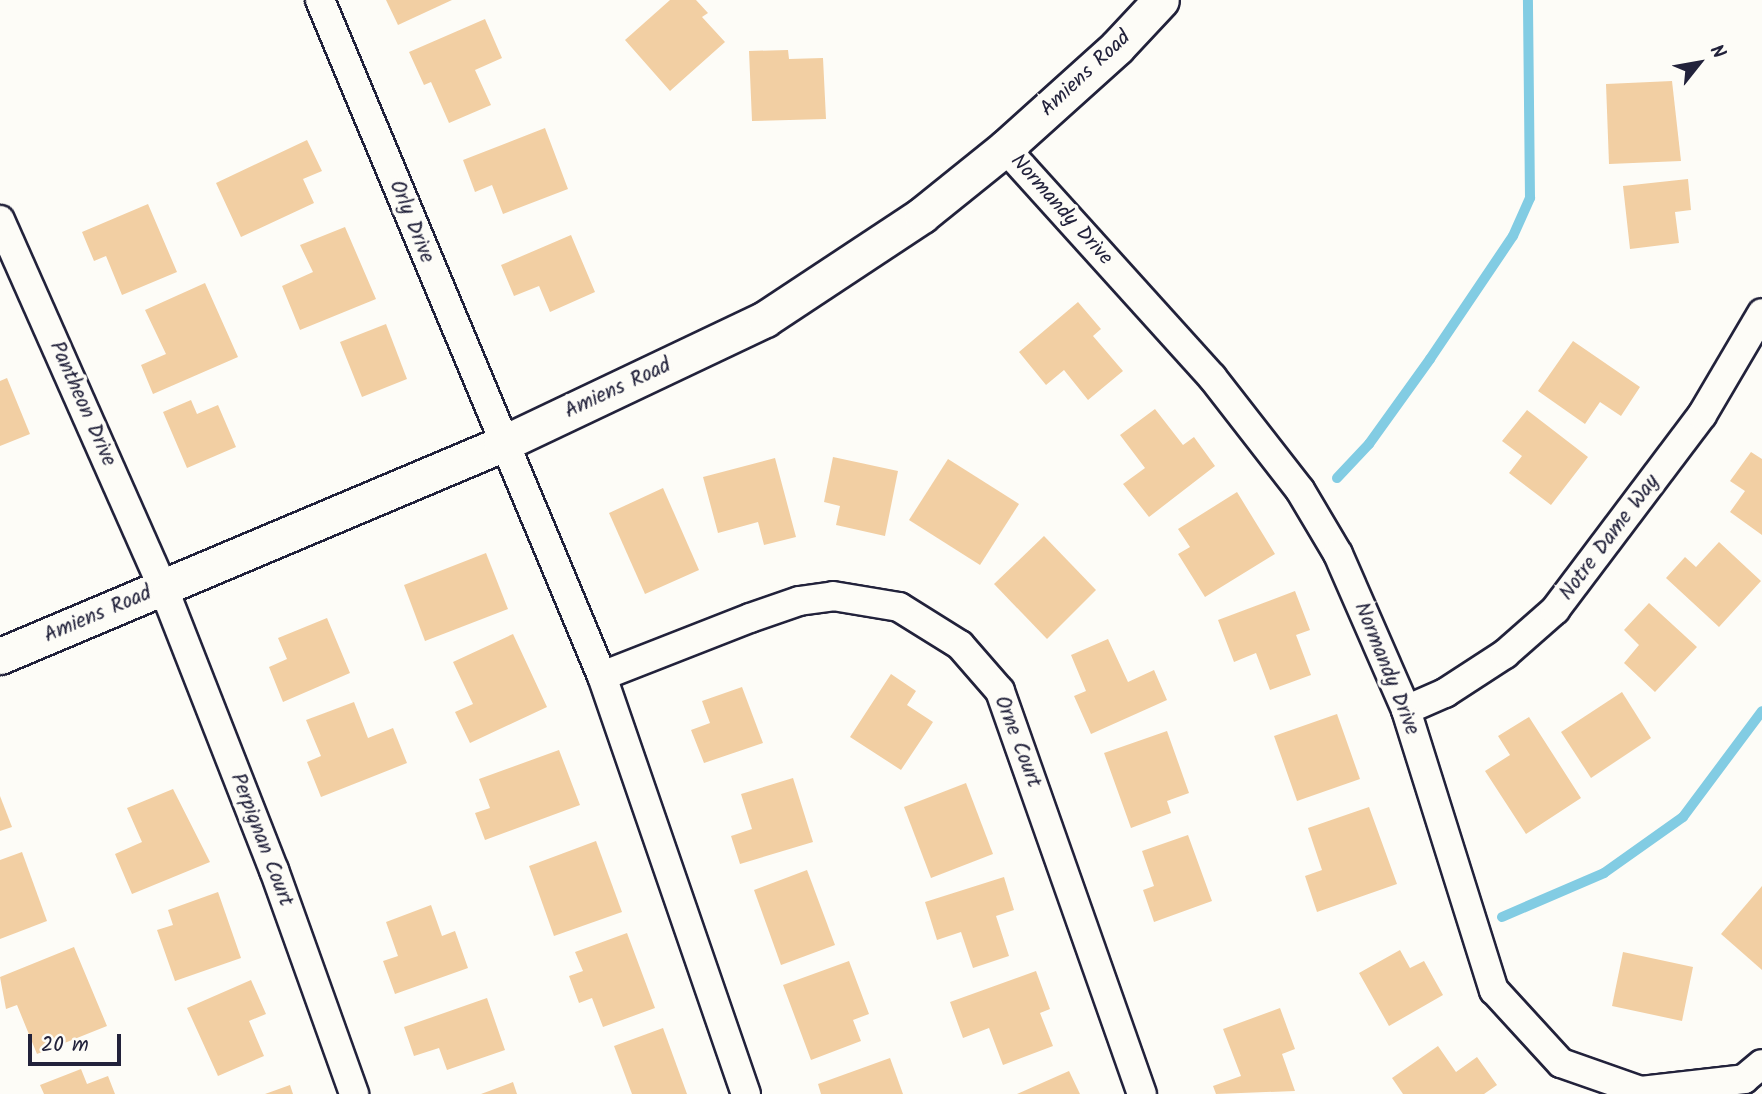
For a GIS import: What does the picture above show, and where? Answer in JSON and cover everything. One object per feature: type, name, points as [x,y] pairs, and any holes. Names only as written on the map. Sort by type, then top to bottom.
[{"type":"street","name":"Orly Drive","points":[[320,0],[502,444]]},
{"type":"street","name":"Amiens Road","points":[[0,656],[502,444],[765,319],[922,215],[1005,148],[1118,47],[1161,0]]},
{"type":"street","name":"Normandy Drive","points":[[1005,148],[1212,377],[1300,490],[1338,554],[1406,710],[1494,990],[1561,1063],[1641,1091],[1744,1079],[1762,1064]]},
{"type":"street","name":"Pantheon Drive","points":[[0,220],[163,587]]},
{"type":"street","name":"Notre Dame Way","points":[[1406,710],[1445,693],[1505,653],[1555,610],[1702,415],[1762,313]]},
{"type":"street","points":[[502,444],[601,676],[746,1094]]},
{"type":"street","name":"Perpignan Court","points":[[163,587],[274,870],[354,1094]]},
{"type":"street","name":"Orne Court","points":[[601,676],[799,601],[833,596],[899,607],[960,645],[1000,691],[1142,1094]]},
{"type":"building","points":[[386,0],[452,0],[398,25]]},
{"type":"building","points":[[670,0],[696,0],[708,13],[702,17],[725,42],[670,91],[625,40]]},
{"type":"building","points":[[485,19],[502,58],[475,70],[491,105],[449,123],[431,82],[424,85],[409,52]]},
{"type":"building","points":[[788,50],[789,59],[823,58],[826,119],[752,121],[749,51]]},
{"type":"building","points":[[1672,81],[1681,161],[1609,164],[1606,84]]},
{"type":"building","points":[[545,128],[568,189],[503,214],[492,185],[475,192],[463,160]]},
{"type":"building","points":[[307,140],[322,171],[303,179],[314,203],[241,237],[216,183]]},
{"type":"building","points":[[1688,179],[1691,210],[1675,212],[1679,243],[1630,249],[1623,186]]},
{"type":"building","points":[[148,204],[177,272],[122,295],[106,256],[94,261],[82,232]]},
{"type":"building","points":[[345,227],[376,299],[300,330],[282,286],[313,272],[300,245]]},
{"type":"building","points":[[571,235],[595,292],[550,312],[539,286],[514,296],[501,265]]},
{"type":"building","points":[[205,283],[238,357],[153,394],[141,365],[166,354],[145,310]]},
{"type":"building","points":[[1078,302],[1101,329],[1093,336],[1123,371],[1088,400],[1064,370],[1046,385],[1019,352]]},
{"type":"building","points":[[386,324],[407,379],[362,397],[340,342]]},
{"type":"building","points":[[1573,341],[1640,387],[1621,416],[1600,402],[1585,424],[1538,391]]},
{"type":"building","points":[[7,378],[30,434],[0,446],[0,381]]},
{"type":"building","points":[[191,400],[197,414],[218,405],[236,447],[187,468],[163,412]]},
{"type":"building","points":[[1155,409],[1183,445],[1194,437],[1215,466],[1149,517],[1123,484],[1145,468],[1120,435]]},
{"type":"building","points":[[1527,410],[1588,457],[1551,505],[1509,473],[1522,456],[1502,441]]},
{"type":"building","points":[[1751,452],[1762,459],[1762,535],[1730,512],[1745,491],[1730,481]]},
{"type":"building","points":[[833,457],[898,471],[885,536],[836,525],[840,506],[824,502]]},
{"type":"building","points":[[775,458],[796,537],[764,545],[758,522],[718,533],[703,477]]},
{"type":"building","points":[[948,459],[1019,504],[980,565],[909,520]]},
{"type":"building","points":[[663,488],[699,570],[645,594],[609,513]]},
{"type":"building","points":[[1237,492],[1275,554],[1205,597],[1178,554],[1190,547],[1178,529]]},
{"type":"building","points":[[1044,536],[1096,590],[1047,639],[994,584]]},
{"type":"building","points":[[1719,542],[1761,581],[1719,627],[1666,578],[1685,557],[1696,567]]},
{"type":"building","points":[[486,553],[508,609],[425,641],[404,585]]},
{"type":"building","points":[[1295,591],[1310,630],[1296,635],[1311,675],[1270,690],[1256,653],[1234,662],[1218,620]]},
{"type":"building","points":[[1649,603],[1697,647],[1655,692],[1624,663],[1639,645],[1624,630]]},
{"type":"building","points":[[327,618],[350,673],[283,702],[269,667],[287,659],[278,638]]},
{"type":"building","points":[[513,634],[547,707],[470,743],[455,712],[473,704],[453,662]]},
{"type":"building","points":[[1108,639],[1128,682],[1154,670],[1167,700],[1091,734],[1074,696],[1086,691],[1071,655]]},
{"type":"building","points":[[891,674],[916,691],[907,705],[933,722],[901,770],[850,737]]},
{"type":"building","points":[[742,687],[763,743],[704,763],[691,730],[710,723],[702,701]]},
{"type":"building","points":[[1622,692],[1651,738],[1591,778],[1561,732]]},
{"type":"building","points":[[354,702],[368,738],[393,728],[407,763],[321,797],[307,762],[321,756],[306,720]]},
{"type":"building","points":[[1337,714],[1360,779],[1297,801],[1274,736]]},
{"type":"building","points":[[1529,717],[1581,798],[1526,834],[1485,771],[1510,755],[1498,736]]},
{"type":"building","points":[[1167,731],[1189,793],[1167,801],[1171,813],[1131,828],[1104,753]]},
{"type":"building","points":[[559,750],[580,805],[485,840],[475,813],[490,808],[479,779]]},
{"type":"building","points":[[793,778],[813,842],[740,864],[731,836],[752,829],[741,794]]},
{"type":"building","points":[[966,783],[993,854],[931,878],[904,807]]},
{"type":"building","points":[[173,789],[210,862],[132,894],[115,854],[142,842],[127,808]]},
{"type":"building","points":[[0,796],[12,827],[0,831]]},
{"type":"building","points":[[1369,807],[1397,884],[1317,912],[1305,876],[1322,870],[1308,828]]},
{"type":"building","points":[[1188,835],[1212,901],[1154,922],[1143,890],[1154,886],[1142,851]]},
{"type":"building","points":[[596,841],[622,912],[554,936],[529,866]]},
{"type":"building","points":[[22,852],[47,921],[0,939],[0,860]]},
{"type":"building","points":[[807,870],[835,945],[781,965],[754,890]]},
{"type":"building","points":[[1004,877],[1014,910],[996,916],[1009,956],[973,968],[961,932],[937,940],[925,902]]},
{"type":"building","points":[[1762,886],[1762,970],[1721,934]]},
{"type":"building","points":[[218,892],[241,958],[175,981],[157,930],[173,925],[168,910]]},
{"type":"building","points":[[431,905],[442,936],[455,931],[468,968],[395,994],[383,961],[398,956],[386,922]]},
{"type":"building","points":[[627,933],[655,1008],[603,1027],[592,998],[579,1003],[569,976],[583,971],[575,952]]},
{"type":"building","points":[[74,947],[107,1026],[37,1054],[17,1005],[6,1009],[0,977]]},
{"type":"building","points":[[1400,950],[1410,968],[1424,961],[1443,995],[1389,1026],[1359,973]]},
{"type":"building","points":[[1623,952],[1693,967],[1682,1021],[1612,1006]]},
{"type":"building","points":[[849,961],[869,1014],[853,1020],[861,1041],[811,1060],[783,985]]},
{"type":"building","points":[[1036,971],[1050,1009],[1040,1013],[1053,1046],[1003,1065],[989,1028],[963,1038],[950,1002]]},
{"type":"building","points":[[251,980],[266,1014],[249,1021],[264,1056],[218,1076],[187,1008]]},
{"type":"building","points":[[487,998],[505,1050],[447,1070],[439,1048],[414,1056],[404,1027]]},
{"type":"building","points":[[1280,1008],[1295,1049],[1282,1054],[1295,1091],[1216,1094],[1213,1086],[1241,1076],[1223,1029]]},
{"type":"building","points":[[663,1028],[687,1094],[632,1094],[614,1046]]},
{"type":"building","points":[[1438,1046],[1456,1072],[1477,1057],[1497,1085],[1484,1094],[1403,1094],[1392,1078]]},
{"type":"building","points":[[890,1058],[903,1094],[821,1094],[818,1084]]},
{"type":"building","points":[[81,1069],[87,1084],[108,1076],[115,1094],[44,1094],[40,1085]]},
{"type":"building","points":[[1069,1071],[1080,1094],[1017,1094]]},
{"type":"building","points":[[513,1082],[517,1094],[481,1094]]},
{"type":"building","points":[[290,1085],[293,1094],[265,1094]]},
{"type":"waterway","points":[[1337,478],[1369,444],[1430,359],[1513,236],[1530,198],[1528,0]]},
{"type":"waterway","points":[[1502,917],[1604,873],[1683,817],[1762,711]]}]
